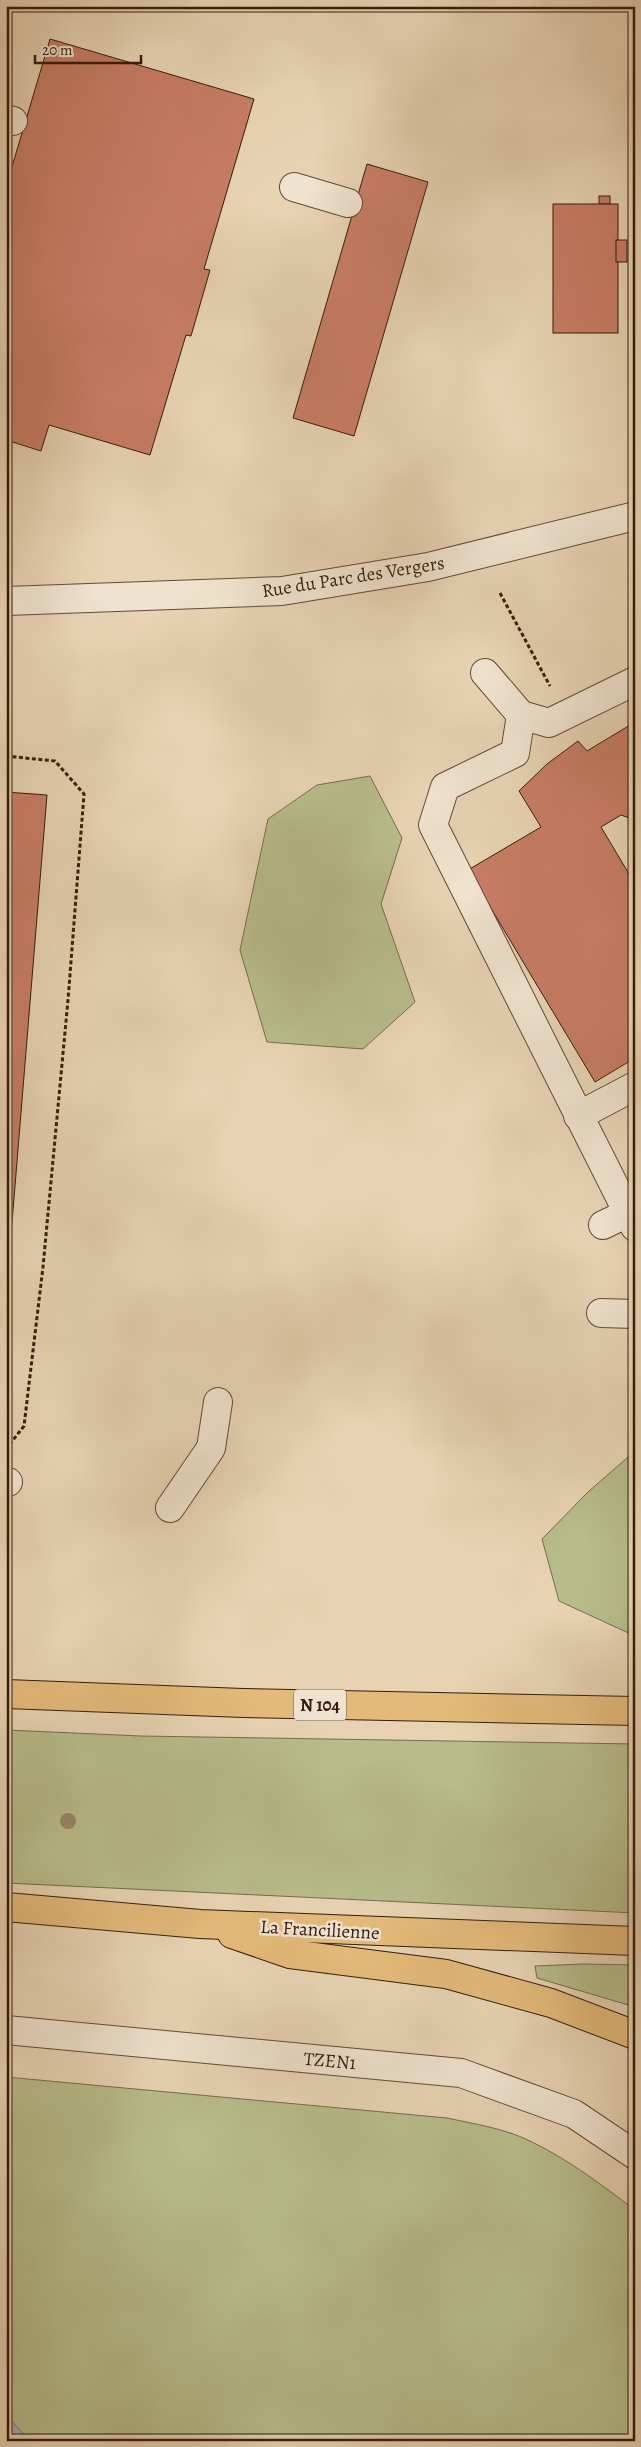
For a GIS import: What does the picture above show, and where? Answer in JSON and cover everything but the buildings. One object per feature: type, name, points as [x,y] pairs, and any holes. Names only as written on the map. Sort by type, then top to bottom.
[{"type":"highway","name":"N 104","points":[[6,1694],[243,1703],[635,1712]]},
{"type":"highway","name":"La Francilienne","points":[[6,1908],[200,1924],[635,1941]]},
{"type":"highway","points":[[200,1924],[290,1954],[446,1974],[551,2003],[635,2035]]},
{"type":"street","points":[[294,187],[348,203]]},
{"type":"street","name":"Rue du Parc des Vergers","points":[[6,601],[282,591],[428,567],[635,516]]},
{"type":"street","points":[[485,673],[521,715],[549,723],[635,681]]},
{"type":"street","points":[[521,715],[515,753],[445,787],[433,825],[631,1220],[603,1226]]},
{"type":"street","points":[[578,1116],[635,1086]]},
{"type":"street","points":[[601,1313],[635,1314]]},
{"type":"street","points":[[170,1508],[211,1448],[218,1402]]},
{"type":"street","name":"TZEN1","points":[[6,2030],[461,2073],[574,2114],[635,2155]]},
{"type":"path","points":[[500,593],[553,692]]},
{"type":"path","points":[[6,756],[55,761],[84,794],[67,1010],[43,1267],[29,1386],[24,1426],[6,1449]]},
{"type":"green space","points":[[370,776],[402,838],[381,904],[415,1002],[363,1049],[267,1042],[240,950],[268,819],[317,785]]},
{"type":"green space","points":[[635,1451],[635,1636],[559,1601],[542,1539],[588,1492]]},
{"type":"green space","points":[[6,1730],[141,1736],[635,1744],[635,1913],[6,1883]]},
{"type":"green space","points":[[584,1964],[635,1965],[635,2007],[537,1978],[535,1966]]},
{"type":"green space","points":[[6,2077],[447,2118],[491,2127],[522,2137],[559,2157],[598,2182],[635,2210],[635,2441],[6,2441]]},
{"type":"water","points":[[6,2414],[29,2441],[6,2441]]}]
